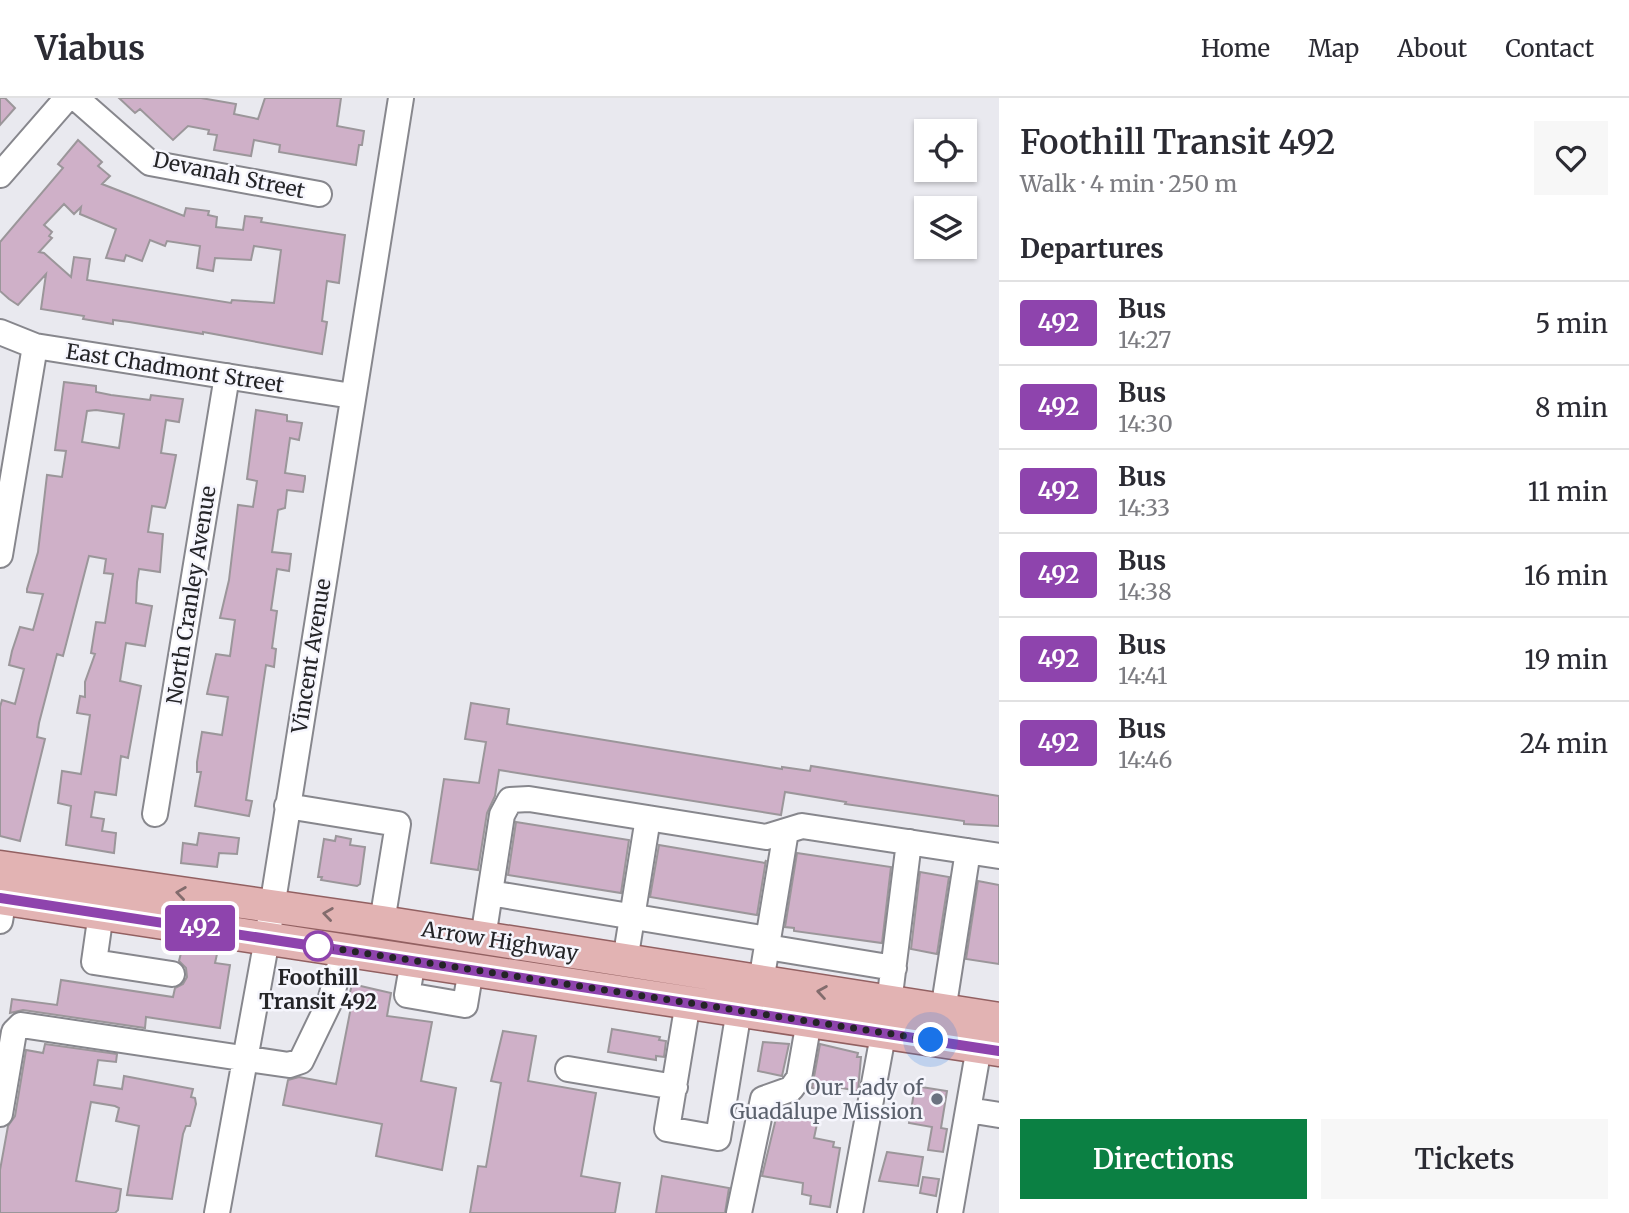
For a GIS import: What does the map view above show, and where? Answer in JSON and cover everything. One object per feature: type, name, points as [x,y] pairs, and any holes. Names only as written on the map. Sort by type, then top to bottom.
[{"type":"main road","name":"Arrow Highway","points":[[0,867],[382,922],[761,982],[989,1049]]},
{"type":"main road","name":"Arrow Highway","points":[[1,905],[101,913],[809,1021],[943,1011],[999,1019]]},
{"type":"street","points":[[0,175],[66,98]]},
{"type":"street","name":"Devanah Street","points":[[76,98],[150,163],[320,194]]},
{"type":"street","name":"Vincent Avenue","points":[[217,1213],[267,939],[401,98]]},
{"type":"street","name":"East Chadmont Street","points":[[0,332],[35,346],[352,396]]},
{"type":"street","points":[[0,555],[35,346]]},
{"type":"street","name":"North Cranley Avenue","points":[[155,814],[227,376]]},
{"type":"street","points":[[483,938],[502,815],[510,800],[529,799],[766,837],[802,826],[999,856]]},
{"type":"street","points":[[287,806],[398,824],[382,922]]},
{"type":"street","points":[[625,961],[648,818]]},
{"type":"street","points":[[761,982],[786,831]]},
{"type":"street","points":[[850,1213],[887,1017],[909,842]]},
{"type":"street","points":[[943,1011],[968,851]]},
{"type":"street","points":[[490,893],[632,917],[894,968]]},
{"type":"street","points":[[101,913],[94,962],[172,974]]},
{"type":"street","points":[[0,1114],[14,1032],[21,1025],[289,1065],[302,1062],[330,1000],[344,950]]},
{"type":"street","points":[[688,1002],[667,1129],[718,1138],[739,1010]]},
{"type":"street","points":[[739,1213],[763,1099],[791,1089],[799,1078],[809,1021]]},
{"type":"street","points":[[950,1213],[968,1110],[989,1049]]},
{"type":"street","points":[[568,1069],[675,1087]]},
{"type":"street","points":[[968,1110],[999,1115]]},
{"type":"building","points":[[0,98],[5,98],[15,108],[0,125]]},
{"type":"building","points":[[119,98],[201,98],[236,104],[234,114],[258,119],[265,98],[341,98],[337,126],[364,131],[362,145],[359,145],[356,165],[279,152],[280,145],[254,140],[251,156],[214,150],[217,135],[208,134],[209,130],[188,126],[173,140],[140,109],[135,113]]},
{"type":"building","points":[[78,140],[102,162],[98,166],[110,176],[102,184],[184,216],[186,208],[209,211],[208,215],[217,217],[216,227],[243,230],[245,216],[262,218],[261,222],[345,235],[339,283],[327,281],[322,321],[327,322],[322,354],[203,332],[113,320],[113,324],[41,309],[46,274],[18,305],[9,299],[0,291],[0,242],[63,168],[58,164]],"holes":[[[64,204],[74,214],[81,207],[80,214],[116,229],[106,258],[124,261],[126,255],[142,261],[150,240],[165,246],[167,241],[200,246],[197,268],[213,271],[215,258],[251,260],[254,246],[281,250],[274,303],[232,300],[231,303],[87,280],[90,259],[74,257],[71,277],[44,253],[39,252],[52,238],[49,236],[52,232],[44,225]]]},
{"type":"building","points":[[64,382],[96,386],[96,392],[111,395],[150,400],[151,395],[183,399],[179,422],[166,420],[161,453],[176,455],[165,508],[152,506],[148,532],[163,534],[160,572],[139,569],[137,582],[136,603],[152,606],[145,646],[126,643],[120,681],[141,686],[128,758],[121,756],[116,795],[95,792],[91,817],[104,819],[102,831],[116,833],[114,853],[66,845],[71,806],[58,803],[62,771],[81,774],[90,715],[77,713],[80,696],[85,697],[85,682],[95,654],[91,653],[96,622],[105,623],[113,574],[104,573],[106,559],[89,556],[63,656],[57,654],[39,723],[37,737],[45,739],[20,841],[0,836],[0,707],[2,700],[15,704],[24,669],[9,665],[12,651],[20,627],[33,630],[43,594],[27,592],[27,589],[38,552],[47,475],[62,477],[66,451],[55,450]],"holes":[[[87,411],[124,414],[119,448],[82,442]]]},
{"type":"building","points":[[256,410],[287,415],[287,421],[302,423],[299,440],[290,438],[285,473],[305,476],[305,479],[303,492],[287,490],[285,508],[278,510],[272,552],[291,554],[289,571],[277,569],[271,610],[277,611],[272,648],[276,649],[274,667],[266,665],[246,800],[252,801],[249,816],[195,806],[201,772],[197,772],[197,762],[202,732],[222,735],[228,697],[207,694],[216,654],[230,656],[235,620],[220,618],[229,580],[238,505],[253,507],[257,481],[247,479]]},
{"type":"building","points":[[471,703],[509,709],[507,724],[782,769],[810,771],[811,766],[999,796],[999,826],[964,824],[964,821],[845,804],[846,802],[785,792],[781,815],[499,770],[495,796],[487,813],[478,870],[431,863],[444,779],[479,783],[486,742],[465,739]]},
{"type":"building","points":[[516,822],[629,840],[621,893],[508,875]]},
{"type":"building","points":[[199,833],[239,838],[237,854],[219,853],[217,867],[181,863],[183,843],[197,845]]},
{"type":"building","points":[[336,836],[351,839],[350,845],[365,847],[360,884],[357,886],[321,880],[322,877],[318,877],[324,839],[335,841]]},
{"type":"building","points":[[659,845],[765,863],[766,860],[757,915],[650,897]]},
{"type":"building","points":[[797,853],[891,867],[882,943],[794,931],[794,928],[785,927]]},
{"type":"building","points":[[920,872],[949,877],[937,954],[911,949]]},
{"type":"building","points":[[978,881],[999,885],[999,964],[966,959]]},
{"type":"building","points":[[182,949],[217,954],[215,963],[230,965],[220,1028],[146,1017],[145,1028],[23,1010],[10,1013],[12,999],[57,1005],[61,980],[173,997],[175,988],[183,984],[187,977],[186,968],[179,961]]},
{"type":"building","points":[[352,984],[391,993],[387,1016],[432,1022],[421,1081],[456,1088],[442,1170],[376,1156],[382,1124],[283,1105],[288,1080],[299,1077],[336,1084],[352,1002],[348,1001]]},
{"type":"building","points":[[612,1029],[660,1037],[659,1040],[666,1041],[664,1057],[656,1056],[656,1060],[608,1052]]},
{"type":"building","points":[[503,1031],[536,1036],[528,1081],[596,1093],[581,1176],[620,1183],[615,1213],[470,1213],[478,1166],[486,1167],[501,1083],[491,1081]]},
{"type":"building","points":[[763,1042],[789,1044],[782,1076],[758,1071]]},
{"type":"building","points":[[45,1044],[117,1054],[116,1062],[98,1060],[94,1085],[122,1089],[124,1076],[193,1089],[191,1097],[195,1098],[196,1104],[190,1126],[186,1126],[183,1134],[172,1199],[127,1195],[139,1126],[116,1121],[119,1108],[115,1106],[91,1102],[76,1181],[121,1189],[118,1210],[115,1213],[0,1213],[0,1170],[8,1126],[15,1116],[26,1050],[43,1053]]},
{"type":"building","points":[[820,1044],[858,1053],[857,1057],[861,1057],[858,1091],[826,1085],[825,1090],[812,1088]]},
{"type":"building","points":[[915,1086],[947,1091],[941,1128],[947,1129],[943,1152],[928,1150],[932,1127],[909,1123]]},
{"type":"building","points":[[794,1108],[793,1115],[818,1119],[814,1138],[834,1142],[833,1147],[840,1148],[830,1207],[810,1204],[811,1196],[802,1194],[803,1183],[762,1176],[778,1110]]},
{"type":"building","points":[[887,1152],[923,1157],[918,1186],[879,1181]]},
{"type":"building","points":[[662,1176],[729,1188],[725,1213],[656,1213]]},
{"type":"building","points":[[923,1177],[939,1179],[936,1196],[920,1193]]},
{"type":"bus line","name":"492","points":[[0,898],[999,1051]]},
{"type":"place","name":"Foothill Transit 492","points":[[318,946]]},
{"type":"place","name":"Our Lady of Guadalupe Mission","points":[[937,1099]]},
{"type":"route","points":[[318,946],[931,1040]]}]
